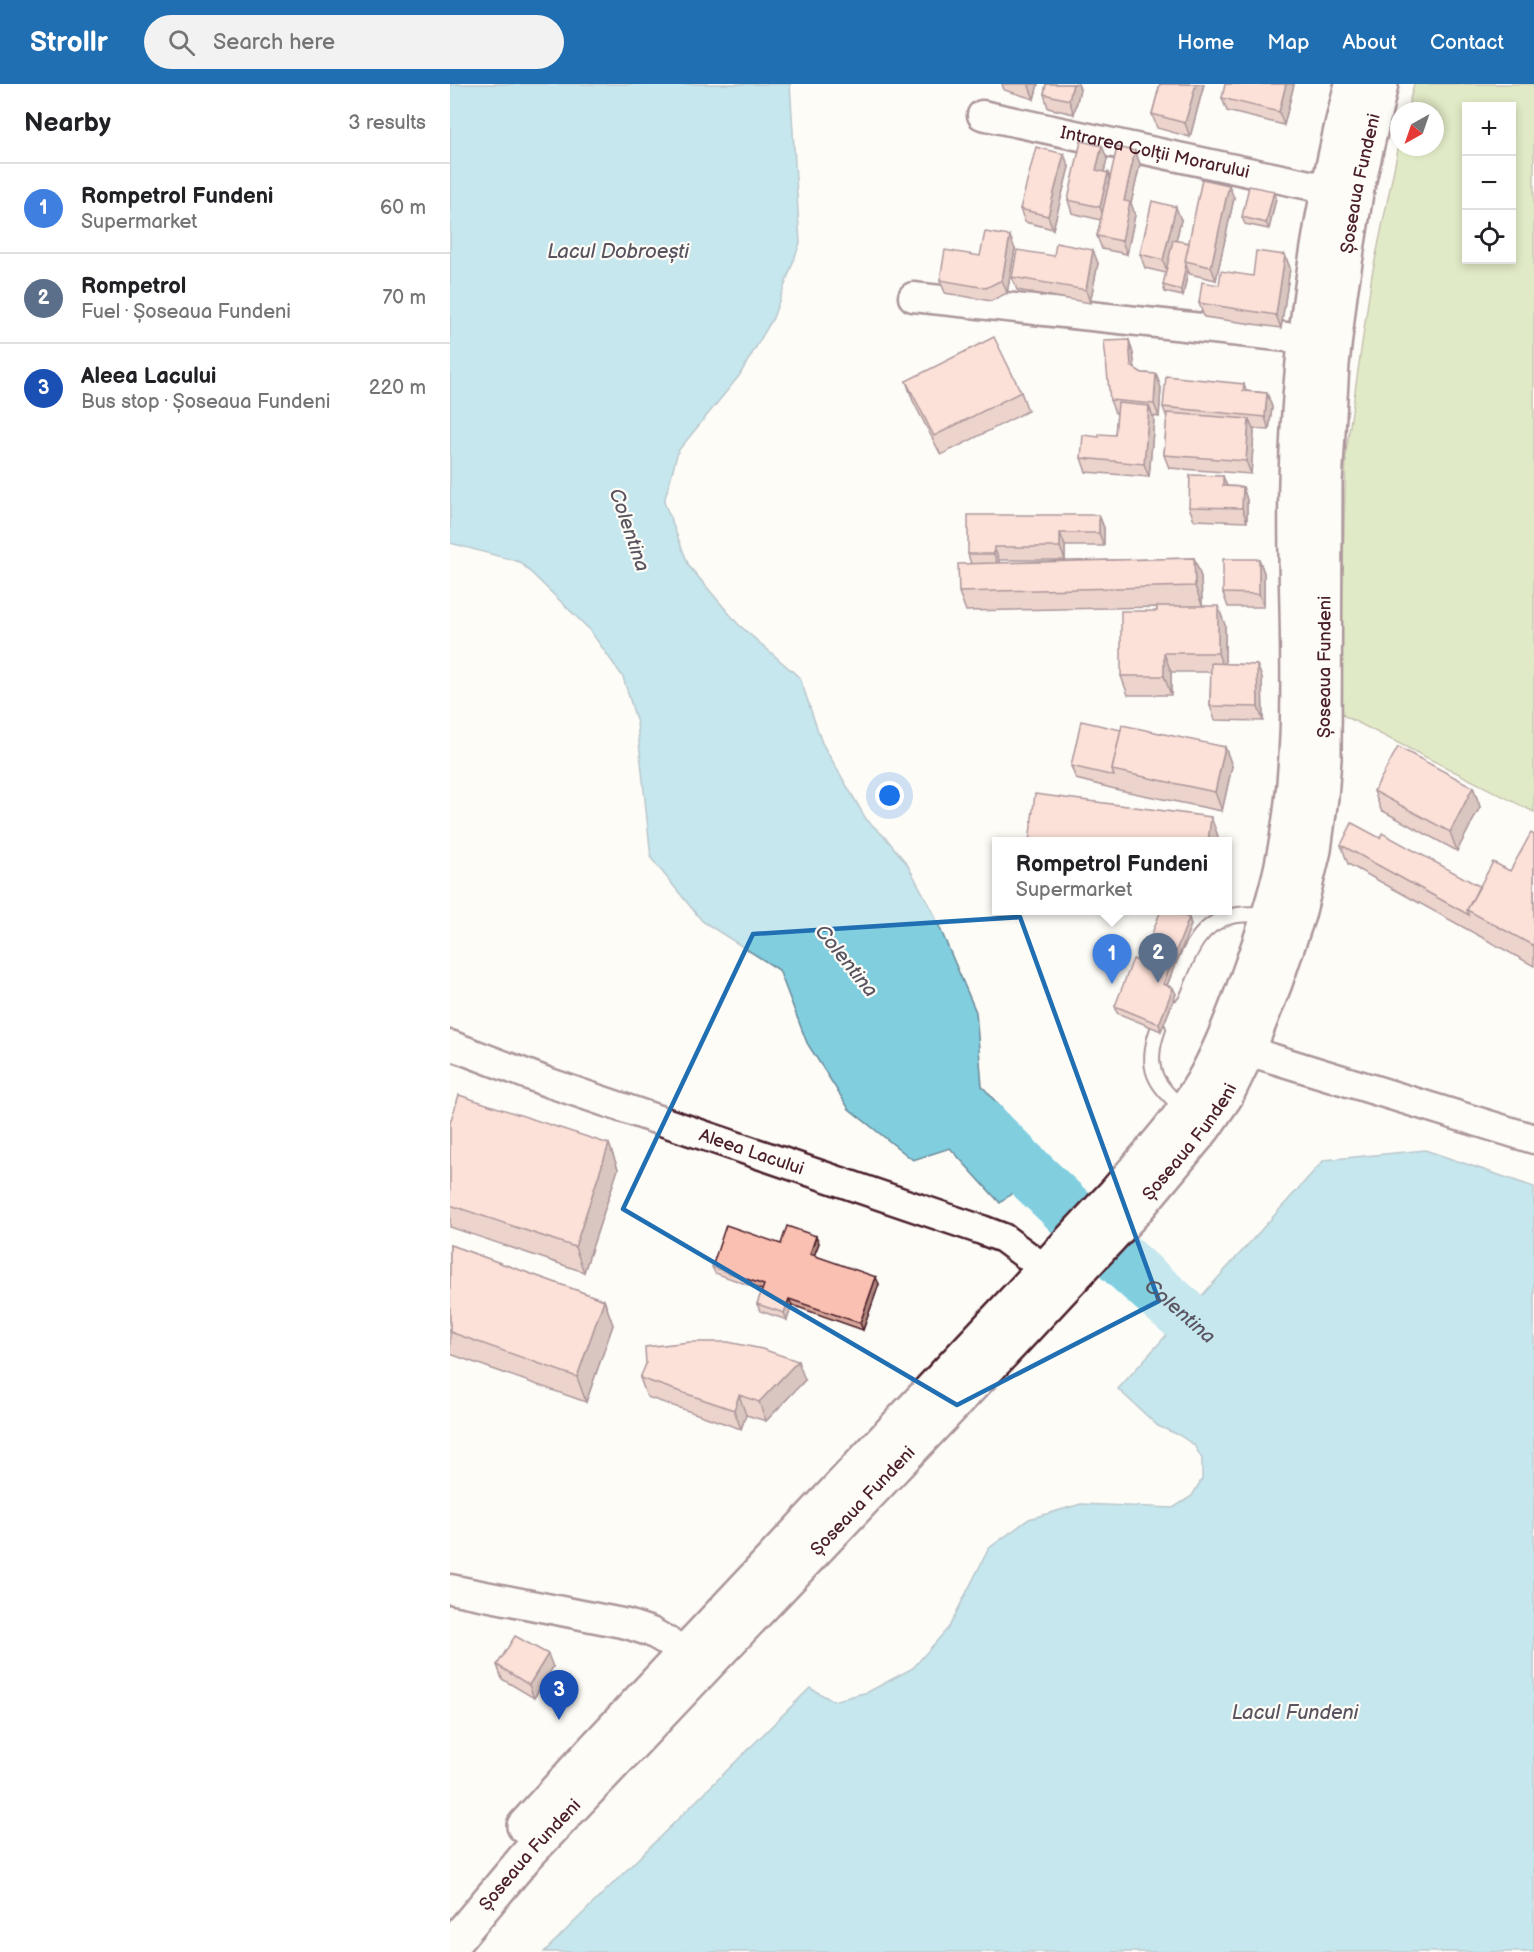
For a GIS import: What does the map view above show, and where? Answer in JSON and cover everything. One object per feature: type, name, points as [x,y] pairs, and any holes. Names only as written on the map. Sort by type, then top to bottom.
[{"type":"main road","name":"Șoseaua Fundeni","points":[[450,1947],[698,1658],[1054,1273],[1134,1212],[1189,1118],[1224,1039],[1270,914],[1289,828],[1297,750],[1296,480],[1305,339],[1312,281],[1328,189],[1352,84]]},
{"type":"main road","name":"Șoseaua Fundeni","points":[[1189,1118],[1226,1096],[1248,1051],[1275,983],[1298,915],[1314,850],[1324,759],[1325,483],[1332,364],[1343,271],[1356,192],[1381,84]]},
{"type":"main road","name":"Șoseaua Fundeni","points":[[450,1911],[592,1751],[698,1658]]},
{"type":"street","name":"Intrarea Colții Morarului","points":[[982,115],[1328,189]]},
{"type":"street","points":[[913,297],[1305,339]]},
{"type":"street","name":"Aleea Lacului","points":[[450,1045],[547,1082],[982,1230],[1003,1238],[1054,1273]]},
{"type":"street","points":[[1248,1051],[1534,1139]]},
{"type":"street","points":[[450,1589],[627,1623],[651,1632],[698,1658]]},
{"type":"lane","points":[[1172,993],[1192,947],[1201,933],[1216,922],[1233,916],[1270,914]]},
{"type":"lane","points":[[1158,1029],[1151,1057],[1155,1076],[1167,1095],[1189,1118]]},
{"type":"highlighted area","points":[[1020,917],[1159,1301],[957,1405],[623,1209],[753,934]]},
{"type":"green space","points":[[1414,84],[1534,84],[1534,812],[1339,713],[1346,453],[1372,275],[1397,156],[1444,156],[1444,102],[1409,102]]},
{"type":"water","name":"Lacul Dobroești","points":[[450,84],[790,84],[800,243],[773,318],[739,376],[678,451],[664,502],[689,566],[738,624],[800,678],[822,743],[866,819],[886,838],[907,864],[933,912],[976,1012],[982,1086],[1049,1163],[1000,1203],[950,1148],[913,1160],[849,1109],[807,1043],[779,970],[702,921],[651,858],[637,723],[623,677],[589,629],[520,562],[450,543]]},
{"type":"water","name":"Lacul Fundeni","points":[[1425,1150],[1534,1187],[1534,1952],[544,1952],[810,1688],[833,1701],[868,1692],[913,1668],[949,1627],[989,1548],[1029,1519],[1081,1504],[1173,1508],[1192,1496],[1202,1479],[1202,1459],[1194,1445],[1179,1435],[1158,1426],[1118,1389],[1324,1160]]},
{"type":"building","points":[[1046,84],[1073,84],[1069,100],[1044,94]]},
{"type":"building","points":[[1160,84],[1196,84],[1185,123],[1152,114]]},
{"type":"building","points":[[1225,84],[1286,84],[1279,112],[1222,98]]},
{"type":"building","points":[[1081,141],[1102,146],[1096,170],[1108,173],[1100,207],[1068,200]]},
{"type":"building","points":[[1036,147],[1064,154],[1048,216],[1020,209]]},
{"type":"building","points":[[1117,147],[1135,151],[1124,201],[1130,202],[1122,241],[1097,236]]},
{"type":"building","points":[[1202,179],[1229,185],[1211,267],[1185,261]]},
{"type":"building","points":[[1249,186],[1274,191],[1266,223],[1242,217]]},
{"type":"building","points":[[1152,201],[1176,207],[1163,260],[1140,254]]},
{"type":"building","points":[[985,232],[1010,236],[1002,280],[986,288],[940,280],[945,250],[980,256]]},
{"type":"building","points":[[1173,240],[1189,243],[1181,290],[1163,285]]},
{"type":"building","points":[[1056,243],[1093,250],[1086,290],[1012,277],[1017,250],[1054,256]]},
{"type":"building","points":[[1256,251],[1285,255],[1276,315],[1199,303],[1202,282],[1219,285],[1221,271],[1253,276]]},
{"type":"building","points":[[994,337],[1021,392],[934,436],[906,381]]},
{"type":"building","points":[[1129,340],[1131,366],[1142,373],[1156,374],[1154,404],[1110,400],[1104,341]]},
{"type":"building","points":[[1166,376],[1244,384],[1243,391],[1267,393],[1265,417],[1163,407]]},
{"type":"building","points":[[1118,403],[1149,406],[1144,464],[1081,458],[1083,435],[1099,437],[1099,434],[1115,435]]},
{"type":"building","points":[[1167,413],[1249,419],[1246,461],[1164,455]]},
{"type":"building","points":[[1190,475],[1223,476],[1223,486],[1243,487],[1242,508],[1189,507]]},
{"type":"building","points":[[968,515],[1099,515],[1099,533],[1060,533],[1060,547],[994,547],[994,554],[968,554]]},
{"type":"building","points":[[1194,558],[1195,586],[959,592],[958,564]]},
{"type":"building","points":[[1223,559],[1259,559],[1259,594],[1223,593]]},
{"type":"building","points":[[1157,606],[1218,606],[1218,653],[1164,653],[1164,676],[1121,676],[1121,611],[1157,611]]},
{"type":"building","points":[[1211,663],[1257,665],[1258,707],[1210,706]]},
{"type":"building","points":[[1081,721],[1121,730],[1112,770],[1114,776],[1071,766]]},
{"type":"building","points":[[1122,725],[1225,747],[1215,792],[1112,770]]},
{"type":"building","points":[[1398,747],[1473,787],[1450,832],[1374,791]]},
{"type":"building","points":[[1035,794],[1211,817],[1209,837],[1030,837]]},
{"type":"building","points":[[1352,823],[1380,838],[1382,833],[1479,886],[1467,910],[1469,915],[1341,845]]},
{"type":"building","points":[[1531,833],[1534,835],[1534,946],[1467,910],[1493,862],[1510,871]]},
{"type":"building","points":[[1159,915],[1182,915],[1189,918],[1163,984],[1173,988],[1159,1024],[1115,1006],[1133,959],[1141,962]]},
{"type":"building","points":[[459,1095],[609,1144],[575,1247],[450,1205],[450,1123]]},
{"type":"building","points":[[726,1225],[781,1244],[787,1226],[816,1236],[810,1254],[876,1277],[860,1323],[789,1299],[784,1313],[757,1304],[764,1285],[712,1267]]},
{"type":"building","points":[[450,1245],[604,1300],[577,1377],[450,1332]]},
{"type":"building","points":[[690,1342],[728,1342],[762,1349],[798,1361],[759,1402],[739,1395],[734,1410],[640,1378],[646,1364],[645,1347]]},
{"type":"building","points":[[515,1636],[548,1654],[529,1685],[497,1665]]},
{"type":"waterway","name":"Colentina","points":[[980,1124],[1108,1247],[1241,1364]]},
{"type":"place","name":"Rompetrol","points":[[1158,983]]},
{"type":"place","name":"Rompetrol Fundeni","points":[[1112,984]]},
{"type":"place","name":"Aleea Lacului","points":[[559,1720]]}]
